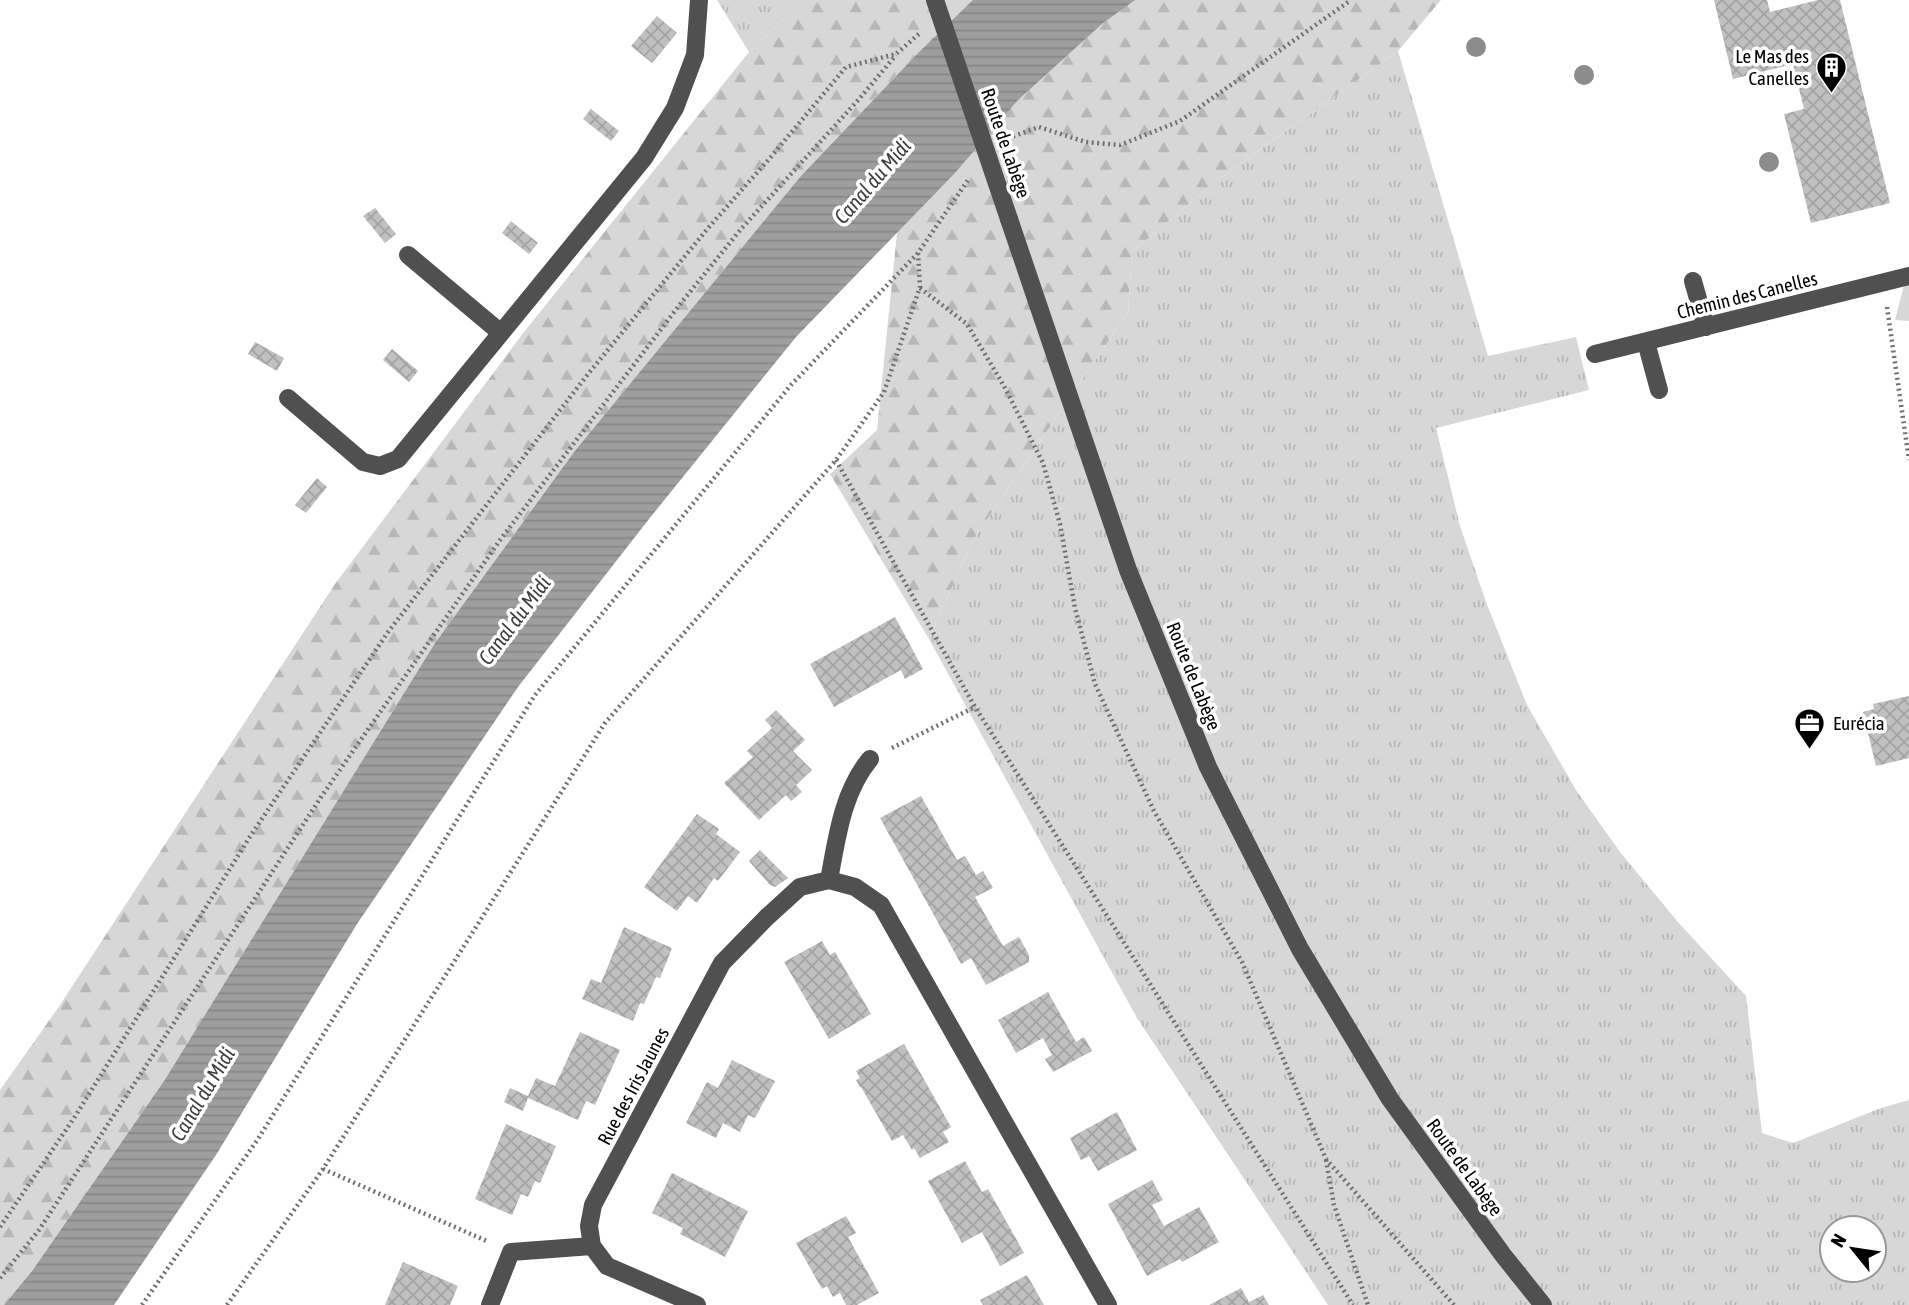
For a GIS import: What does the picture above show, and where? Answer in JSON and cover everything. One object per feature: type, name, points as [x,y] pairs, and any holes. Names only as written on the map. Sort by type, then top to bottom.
[{"type":"street","points":[[288,398],[363,462],[380,466],[398,459],[644,158],[675,108],[695,55],[699,0]]},
{"type":"street","name":"Route de Labège","points":[[935,0],[1128,570],[1208,767],[1300,949],[1390,1099],[1503,1255],[1544,1305]]},
{"type":"street","points":[[408,255],[501,333]]},
{"type":"street","name":"Chemin des Canelles","points":[[1595,355],[1909,275]]},
{"type":"street","points":[[1693,281],[1706,327]]},
{"type":"street","points":[[1646,342],[1659,390]]},
{"type":"street","points":[[870,759],[860,770],[844,808],[829,880],[855,887],[880,905],[1108,1305]]},
{"type":"street","name":"Rue des Iris Jaunes","points":[[592,1246],[589,1226],[593,1205],[722,964],[800,887],[829,880]]},
{"type":"street","points":[[489,1305],[511,1252],[592,1246],[607,1266],[697,1305]]},
{"type":"path","points":[[1039,127],[1086,142],[1120,145],[1180,121],[1351,0]]},
{"type":"path","points":[[0,1278],[39,1230],[321,797],[500,540],[741,229],[860,98],[896,54],[926,27]]},
{"type":"path","points":[[0,1227],[74,1118],[251,835],[388,632],[588,374],[846,67],[896,54]]},
{"type":"path","points":[[142,1305],[258,1139],[535,695],[792,385],[918,253],[920,287],[884,392],[836,460],[604,723],[323,1169],[227,1305]]},
{"type":"path","points":[[1883,282],[1909,460]]},
{"type":"path","points":[[920,287],[967,324],[1004,386],[1043,463],[1060,524],[1075,608],[1095,684],[1154,811],[1242,962],[1326,1159],[1334,1205],[1368,1305]]},
{"type":"path","points":[[836,460],[975,707],[1353,1305]]},
{"type":"path","points":[[870,759],[975,707]]},
{"type":"path","points":[[1326,1159],[1454,1305]]},
{"type":"path","points":[[323,1169],[511,1252]]},
{"type":"green space","points":[[717,0],[804,0],[749,52]]},
{"type":"green space","points":[[804,0],[1441,0],[1398,51],[1216,181],[1132,252],[1128,312],[973,540],[929,639],[830,474],[877,430],[915,56],[800,177],[574,452],[435,643],[164,1081],[32,1271],[4,1305],[0,1305],[0,1090],[58,1008],[335,584],[524,332],[749,52]]},
{"type":"green space","points":[[1398,51],[1488,356],[1576,337],[1589,390],[1436,428],[1460,526],[1486,602],[1527,705],[1576,790],[1620,852],[1677,921],[1746,996],[1762,1133],[1793,1143],[1881,1108],[1909,1100],[1909,1305],[1328,1305],[1137,1018],[929,639],[973,540],[1128,312],[1132,252],[1216,181]]},
{"type":"green space","points":[[1909,266],[1909,321],[1895,320]]},
{"type":"water","name":"Canal du Midi","points":[[973,0],[1135,0],[1103,23],[1018,100],[954,174],[796,337],[649,519],[518,687],[357,924],[216,1155],[114,1305],[4,1305],[32,1271],[164,1081],[435,643],[574,452],[800,177],[916,55]]},
{"type":"building","name":"Le Mas des Canelles","points":[[1714,0],[1767,0],[1770,12],[1818,0],[1840,0],[1890,203],[1811,223],[1784,114],[1804,109],[1793,64],[1733,79]]},
{"type":"building","points":[[657,16],[677,33],[652,63],[631,46]]},
{"type":"building","points":[[591,109],[619,131],[611,141],[583,119]]},
{"type":"building","points":[[375,208],[396,234],[385,243],[363,216]]},
{"type":"building","points":[[511,221],[538,243],[529,254],[502,233]]},
{"type":"building","points":[[255,342],[284,358],[277,371],[248,354]]},
{"type":"building","points":[[392,349],[418,371],[409,382],[383,360]]},
{"type":"building","points":[[317,478],[327,487],[306,513],[295,505]]},
{"type":"building","points":[[895,617],[923,669],[905,679],[901,670],[834,707],[810,664]]},
{"type":"building","points":[[1909,696],[1909,758],[1876,766],[1863,712],[1874,709],[1873,704]]},
{"type":"building","points":[[776,710],[805,740],[793,751],[812,770],[796,785],[802,792],[791,801],[786,795],[759,820],[724,783],[753,757],[747,751],[772,728],[765,720]]},
{"type":"building","points":[[921,796],[957,860],[965,856],[976,875],[983,871],[993,888],[975,897],[1003,946],[1019,937],[1029,955],[1029,962],[986,985],[971,958],[961,964],[880,818]]},
{"type":"building","points":[[697,814],[719,829],[716,834],[740,852],[718,881],[714,878],[697,903],[688,896],[677,911],[644,887]]},
{"type":"building","points":[[760,850],[788,878],[775,887],[770,885],[749,861]]},
{"type":"building","points":[[624,927],[672,948],[660,978],[656,977],[644,1004],[640,1003],[633,1021],[582,999],[591,979],[601,983]]},
{"type":"building","points":[[822,941],[830,955],[835,952],[871,1014],[829,1039],[784,962]]},
{"type":"building","points":[[1048,992],[1076,1042],[1084,1037],[1092,1051],[1053,1072],[1045,1059],[1052,1055],[1043,1038],[1016,1053],[998,1020]]},
{"type":"building","points":[[580,1032],[620,1050],[595,1105],[586,1101],[578,1120],[528,1098],[523,1111],[504,1102],[510,1088],[528,1096],[536,1078],[555,1086]]},
{"type":"building","points":[[904,1044],[951,1127],[943,1132],[949,1142],[920,1158],[903,1135],[892,1141],[856,1080],[860,1078],[856,1071]]},
{"type":"building","points":[[732,1060],[775,1081],[755,1118],[748,1115],[740,1132],[723,1123],[716,1138],[686,1123],[707,1082],[718,1088]]},
{"type":"building","points":[[1117,1112],[1137,1150],[1098,1171],[1089,1156],[1081,1160],[1070,1138]]},
{"type":"building","points":[[506,1124],[556,1146],[540,1183],[535,1181],[528,1197],[521,1194],[512,1215],[475,1199]]},
{"type":"building","points":[[965,1161],[982,1192],[988,1189],[1024,1253],[1000,1266],[982,1232],[962,1243],[928,1181]]},
{"type":"building","points":[[672,1173],[748,1211],[725,1257],[680,1234],[683,1228],[652,1213]]},
{"type":"building","points":[[1152,1180],[1163,1200],[1152,1205],[1164,1226],[1199,1207],[1219,1242],[1182,1262],[1180,1259],[1147,1276],[1108,1204]]},
{"type":"building","points":[[846,1216],[856,1233],[848,1237],[879,1293],[857,1305],[846,1305],[840,1293],[833,1297],[827,1286],[822,1289],[796,1243]]},
{"type":"building","points":[[403,1262],[458,1286],[450,1305],[385,1305]]},
{"type":"building","points":[[1027,1275],[1044,1305],[983,1305],[980,1300]]},
{"type":"building","points":[[1241,1288],[1249,1302],[1263,1295],[1269,1305],[1209,1305]]},
{"type":"place","name":"Le Mas des Canelles","points":[[1832,94]]},
{"type":"place","name":"Eurécia","points":[[1810,750]]}]
